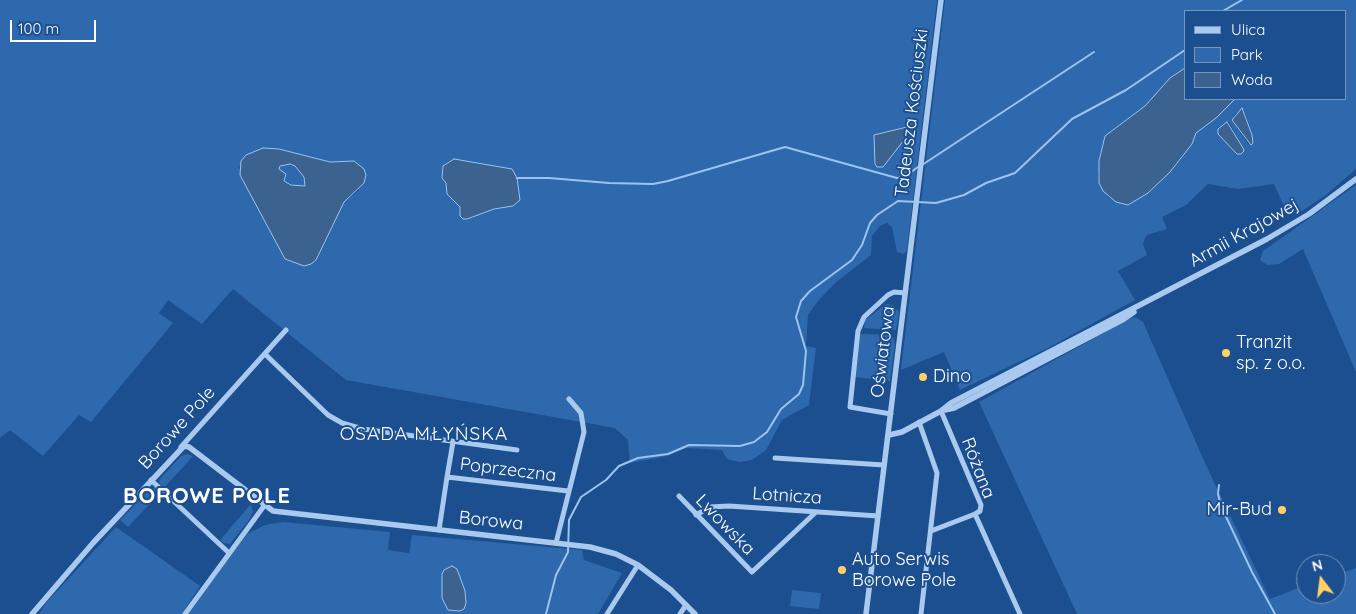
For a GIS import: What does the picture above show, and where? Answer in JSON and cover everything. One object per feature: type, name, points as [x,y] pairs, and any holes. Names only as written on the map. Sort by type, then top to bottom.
[{"type":"street","name":"Tadeusza Kościuszki","points":[[913,229],[941,0]]},
{"type":"street","name":"Armii Krajowej","points":[[889,435],[902,432],[941,411],[951,403],[1142,306],[1288,227],[1356,178]]},
{"type":"street","name":"Oświatowa","points":[[866,614],[913,229]]},
{"type":"street","name":"Oświatowa","points":[[891,414],[850,407],[858,331],[864,317],[888,295],[894,292],[905,293]]},
{"type":"street","name":"Borowe Pole","points":[[32,614],[286,330]]},
{"type":"street","points":[[265,354],[328,415],[342,423],[363,429],[517,450]]},
{"type":"street","points":[[568,491],[584,432],[581,413],[569,399]]},
{"type":"street","name":"Różana","points":[[941,411],[981,505],[980,511],[974,514],[1020,614]]},
{"type":"street","points":[[919,422],[937,473],[921,614]]},
{"type":"street","points":[[447,476],[452,442]]},
{"type":"street","name":"Borowa","points":[[179,448],[189,447],[273,511],[572,544],[616,554],[638,565],[660,580],[695,614]]},
{"type":"street","points":[[775,458],[884,465]]},
{"type":"street","name":"Poprzeczna","points":[[438,530],[447,476],[568,491],[560,543]]},
{"type":"street","points":[[151,480],[229,553]]},
{"type":"street","name":"Lwowska","points":[[679,496],[752,572],[816,512]]},
{"type":"street","points":[[185,614],[264,506]]},
{"type":"street","name":"Lotnicza","points":[[696,515],[710,507],[729,506],[878,516]]},
{"type":"street","points":[[931,531],[974,514]]},
{"type":"street","points":[[607,614],[638,565]]},
{"type":"street","points":[[680,614],[686,605]]},
{"type":"green space","points":[[0,0],[937,0],[907,250],[904,254],[897,252],[892,227],[887,223],[880,226],[872,236],[871,255],[835,283],[818,301],[808,315],[806,346],[816,348],[809,405],[782,420],[766,450],[752,460],[739,462],[727,459],[722,450],[687,448],[667,456],[630,463],[628,440],[615,428],[346,380],[233,289],[202,324],[168,300],[159,313],[173,323],[91,422],[79,415],[43,456],[10,430],[0,438]],"holes":[[[263,148],[279,149],[330,162],[349,161],[359,190],[344,202],[316,260],[239,168],[246,155]],[[454,159],[489,165],[518,191],[519,195],[513,206],[485,211],[472,218],[459,211],[460,207],[446,191],[446,182],[442,178],[442,169],[446,163]]]},
{"type":"green space","points":[[945,0],[1356,0],[1356,169],[1326,195],[1302,211],[1288,216],[1274,184],[1238,189],[1208,184],[1186,205],[1162,217],[1167,229],[1147,235],[1143,244],[1147,255],[1118,271],[1135,300],[1048,348],[960,390],[944,352],[901,370]],"holes":[[[1184,10],[1346,10],[1346,100],[1234,100],[1216,118],[1196,133],[1192,144],[1170,172],[1148,193],[1136,201],[1109,198],[1099,183],[1098,174],[1105,136],[1145,106],[1170,78],[1184,69]],[[1245,113],[1252,135],[1249,145],[1233,122],[1234,115]],[[1229,122],[1244,151],[1218,134],[1218,129]]]},
{"type":"green space","points":[[282,164],[295,166],[306,181],[305,186],[287,183],[279,169]]},
{"type":"green space","points":[[1356,185],[1356,372],[1303,249],[1279,264],[1267,265],[1260,260],[1263,251]]},
{"type":"green space","points":[[886,304],[893,305],[899,312],[896,330],[864,328],[865,320]]},
{"type":"green space","points":[[1135,317],[1143,322],[1205,463],[1270,599],[1296,589],[1296,604],[1346,604],[1346,572],[1356,568],[1356,614],[1077,614],[979,402]]},
{"type":"green space","points":[[860,334],[893,337],[895,345],[890,381],[855,377]]},
{"type":"green space","points":[[187,454],[193,456],[164,488],[159,483],[160,479],[181,456]]},
{"type":"green space","points":[[155,487],[161,492],[128,527],[120,520],[150,489]]},
{"type":"green space","points":[[251,504],[253,512],[249,520],[230,544],[220,540]]},
{"type":"green space","points":[[283,522],[390,532],[388,550],[409,553],[412,535],[582,550],[584,560],[622,573],[598,614],[187,614],[247,534],[265,525]],"holes":[[[459,574],[466,603],[457,609],[448,610],[442,598],[443,587]]]},
{"type":"green space","points":[[116,527],[200,586],[182,614],[39,614],[46,603]]},
{"type":"green space","points":[[792,590],[821,593],[819,609],[790,606]]},
{"type":"water","points":[[1184,69],[1184,100],[1234,100],[1216,118],[1196,133],[1192,144],[1170,172],[1148,193],[1128,205],[1116,202],[1103,191],[1099,183],[1099,161],[1105,136],[1145,106],[1170,78]]},
{"type":"water","points":[[1242,108],[1252,135],[1253,143],[1251,145],[1232,120]]},
{"type":"water","points":[[1227,122],[1243,148],[1244,151],[1241,154],[1237,154],[1218,134],[1218,129]]},
{"type":"water","points":[[907,127],[904,140],[883,167],[877,167],[875,164],[874,135]]},
{"type":"water","points":[[263,148],[279,149],[330,162],[354,161],[364,169],[366,175],[364,183],[344,202],[316,260],[311,264],[304,266],[285,259],[240,175],[241,161],[246,155]],"holes":[[[290,164],[295,166],[304,177],[305,186],[291,185],[284,181],[286,174],[279,169],[280,166]]]},
{"type":"water","points":[[454,159],[512,169],[517,178],[520,200],[513,206],[494,209],[463,219],[460,216],[460,207],[447,194],[446,183],[442,178],[443,166]]},
{"type":"water","points":[[452,566],[457,569],[465,591],[466,603],[464,609],[460,611],[448,610],[442,598],[442,574],[444,570]]},
{"type":"waterway","points":[[1225,10],[1242,0]]},
{"type":"waterway","points":[[546,614],[556,575],[568,552],[569,520],[581,497],[606,480],[619,466],[638,458],[668,454],[689,445],[740,446],[754,442],[767,432],[781,409],[799,394],[803,385],[806,351],[796,317],[801,301],[810,291],[852,260],[862,245],[870,223],[877,215],[898,201],[936,203],[964,195],[986,183],[1015,173],[1072,119],[1126,90],[1184,51]]},
{"type":"waterway","points":[[922,165],[1094,52]]},
{"type":"waterway","points":[[517,178],[653,184],[785,147],[897,178],[904,177],[918,167]]},
{"type":"waterway","points":[[1219,485],[1218,494],[1221,506],[1252,572],[1275,614]]},
{"type":"place","name":"Tranzit sp. z o.o.","points":[[1226,353]]},
{"type":"place","name":"Dino","points":[[923,377]]},
{"type":"place","name":"Mir-Bud","points":[[1282,510]]},
{"type":"place","name":"Auto Serwis Borowe Pole","points":[[842,570]]},
{"type":"district","name":"OSADA MŁYŃSKA","points":[[424,434]]},
{"type":"district","name":"BOROWE POLE","points":[[207,496]]}]
